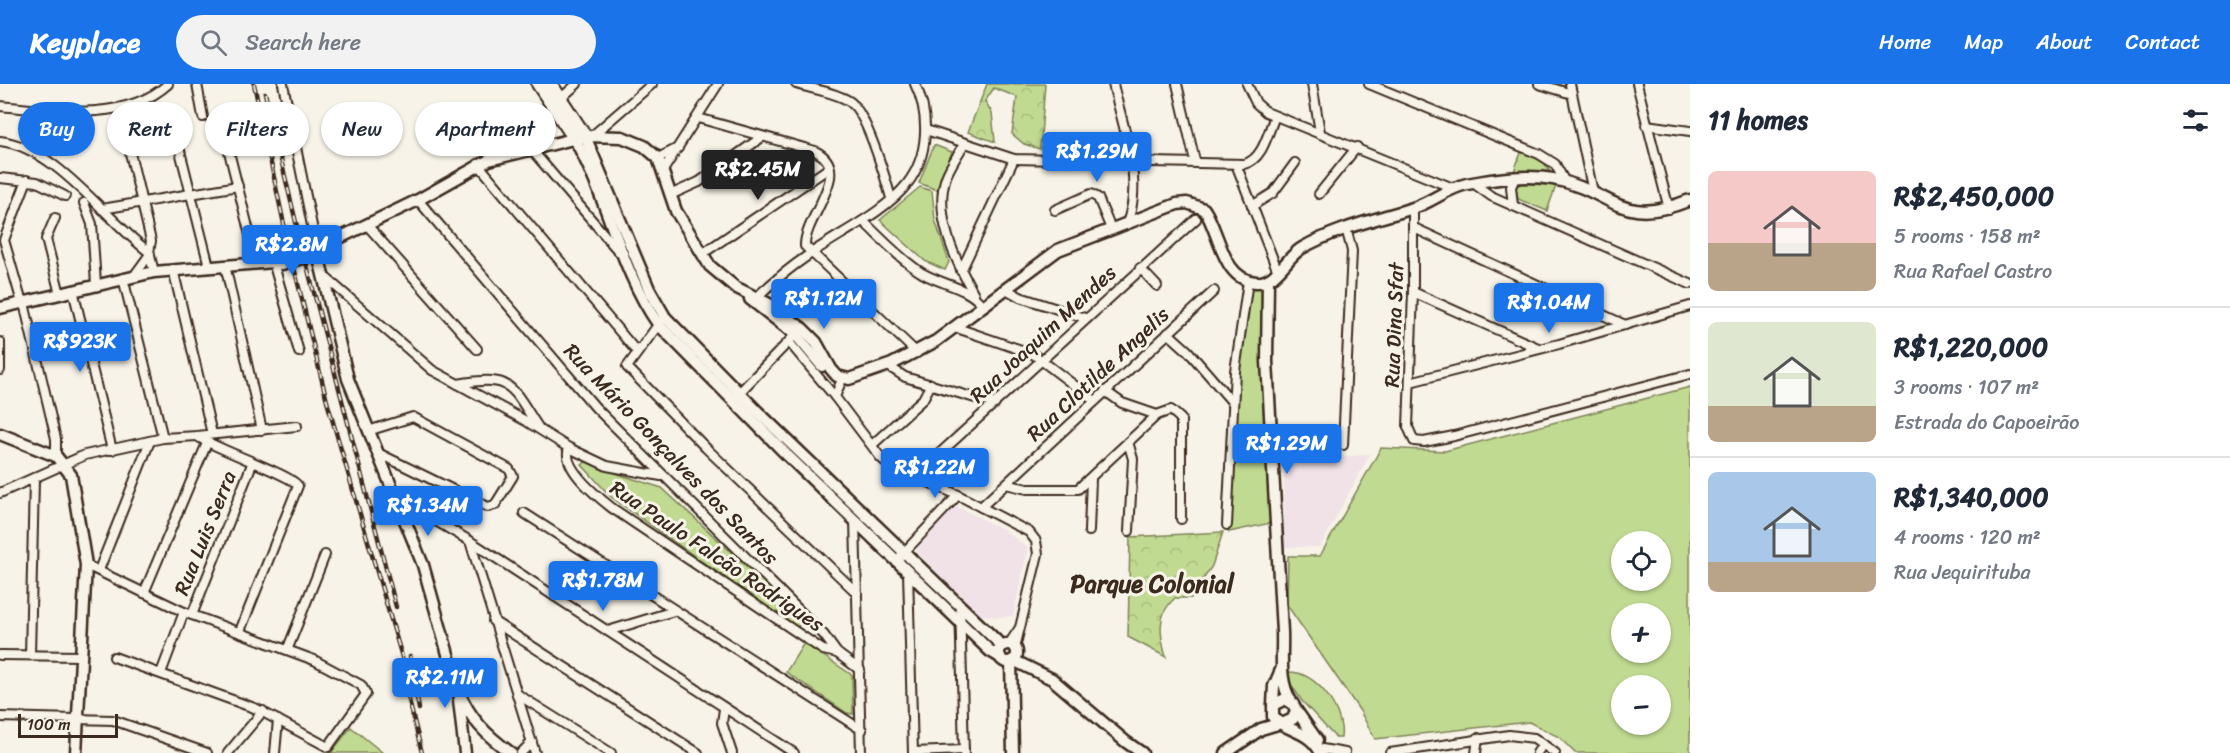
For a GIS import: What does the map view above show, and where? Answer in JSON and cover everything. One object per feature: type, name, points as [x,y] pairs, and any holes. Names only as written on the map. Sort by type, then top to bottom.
[{"type":"main road","points":[[538,84],[584,137]]},
{"type":"main road","points":[[551,84],[584,137]]},
{"type":"street","points":[[0,106],[93,110],[135,103],[152,96],[168,84]]},
{"type":"street","points":[[197,84],[203,117]]},
{"type":"street","points":[[284,84],[317,250],[317,261],[322,272],[348,379],[371,430],[423,565],[458,690],[470,716],[483,731],[511,753]]},
{"type":"street","points":[[560,99],[577,84]]},
{"type":"street","points":[[584,137],[652,84]]},
{"type":"street","points":[[664,169],[718,84]]},
{"type":"street","points":[[796,84],[853,104],[862,118],[891,198]]},
{"type":"street","points":[[752,297],[810,254],[863,221],[906,185],[915,171],[926,130],[922,101],[915,84]]},
{"type":"street","points":[[1113,84],[1135,192],[1127,224]]},
{"type":"street","points":[[1177,84],[1195,161]]},
{"type":"street","points":[[1247,84],[1256,103],[1275,116],[1320,132],[1453,188]]},
{"type":"street","points":[[1312,84],[1320,132]]},
{"type":"street","points":[[1369,84],[1539,154],[1555,164],[1565,182]]},
{"type":"street","points":[[1539,84],[1572,94]]},
{"type":"street","points":[[1570,84],[1589,162],[1593,192]]},
{"type":"street","points":[[1637,84],[1669,209]]},
{"type":"street","points":[[926,130],[1014,159],[1195,161],[1236,164],[1251,163],[1255,159],[1275,116]]},
{"type":"street","points":[[698,118],[814,151],[824,157],[829,168],[828,189],[805,236],[805,246],[810,254],[917,352]]},
{"type":"street","points":[[1646,125],[1690,131]]},
{"type":"street","points":[[584,137],[591,172],[646,306],[858,517],[900,556],[960,604],[1009,654]]},
{"type":"street","points":[[584,137],[661,321]]},
{"type":"street","points":[[556,143],[584,137],[634,140],[658,158],[664,169],[670,195],[684,227],[710,266],[735,287],[752,297],[807,345],[831,379],[855,385],[917,352],[1058,250],[1177,204],[1196,204],[1210,217],[1234,273],[1248,281],[1268,280],[1296,252],[1346,228],[1413,208],[1453,188],[1473,183],[1515,178],[1544,178],[1565,182],[1593,192],[1628,210],[1649,212],[1669,209],[1690,200]]},
{"type":"street","points":[[670,195],[699,182],[762,137]]},
{"type":"street","points":[[0,141],[14,144],[42,158],[72,179],[150,253]]},
{"type":"street","points":[[964,144],[946,176],[943,196],[946,223],[955,261],[982,305]]},
{"type":"street","points":[[658,158],[679,147]]},
{"type":"street","points":[[1319,194],[1357,147]]},
{"type":"street","points":[[131,156],[151,241],[150,253],[154,272]]},
{"type":"street","points":[[181,156],[209,266]]},
{"type":"street","points":[[230,156],[256,263]]},
{"type":"street","points":[[0,309],[96,284],[154,272],[256,263],[282,264],[317,250],[418,200],[478,164],[506,156]]},
{"type":"street","points":[[537,156],[626,260]]},
{"type":"street","points":[[961,271],[1014,159]]},
{"type":"street","points":[[1252,206],[1273,192],[1295,163]]},
{"type":"street","points":[[478,164],[637,352]]},
{"type":"street","points":[[1236,164],[1278,272]]},
{"type":"street","points":[[702,254],[829,168]]},
{"type":"street","points":[[0,178],[27,180],[47,186],[65,196]]},
{"type":"street","points":[[1513,206],[1511,187],[1515,178]]},
{"type":"street","points":[[27,180],[4,240],[56,439],[56,456]]},
{"type":"street","points":[[1473,183],[1484,192],[1513,206],[1690,284]]},
{"type":"street","points":[[102,209],[190,192],[238,186]]},
{"type":"street","points":[[1055,210],[1091,194],[1098,198],[1111,229]]},
{"type":"street","name":"Rua Mário Gonçalves dos Santos","points":[[418,200],[596,408],[661,476],[824,635],[837,652],[860,670]]},
{"type":"street","points":[[84,203],[92,224],[96,284]]},
{"type":"street","name":"Rua Dina Sfat","points":[[1413,208],[1413,292],[1408,427],[1414,441],[1424,442],[1454,436],[1690,374]]},
{"type":"street","points":[[55,218],[46,238],[60,294]]},
{"type":"street","name":"Rua Joaquim Mendes","points":[[915,476],[1085,318],[1196,219]]},
{"type":"street","points":[[863,221],[899,256],[921,272],[974,294]]},
{"type":"street","points":[[367,225],[477,349]]},
{"type":"street","points":[[1343,445],[1352,251],[1346,228]]},
{"type":"street","points":[[1414,228],[1606,314],[1625,325]]},
{"type":"street","points":[[129,277],[150,253]]},
{"type":"street","points":[[273,262],[299,352]]},
{"type":"street","points":[[225,265],[262,430]]},
{"type":"street","points":[[1140,268],[1157,286]]},
{"type":"street","points":[[173,269],[212,434]]},
{"type":"street","points":[[322,272],[425,366],[569,448],[607,466],[661,476]]},
{"type":"street","points":[[129,277],[163,438]]},
{"type":"street","points":[[1268,280],[1267,361],[1282,683],[1293,706],[1323,752]]},
{"type":"street","points":[[1227,525],[1233,402],[1248,281]]},
{"type":"street","points":[[1005,289],[1020,297],[1085,318]]},
{"type":"street","points":[[73,290],[112,450]]},
{"type":"street","name":"Rua Clotilde Angelis","points":[[981,507],[1214,291]]},
{"type":"street","points":[[1413,292],[1539,349]]},
{"type":"street","points":[[1410,382],[1601,332],[1689,304]]},
{"type":"street","points":[[1601,332],[1606,314]]},
{"type":"street","points":[[661,321],[627,367],[857,593]]},
{"type":"street","points":[[954,327],[1033,354],[1095,401]]},
{"type":"street","points":[[1168,333],[1198,361],[1233,402]]},
{"type":"street","points":[[736,396],[796,335]]},
{"type":"street","points":[[796,335],[835,397],[889,465],[958,495],[1029,532],[1037,546],[1033,576],[1020,627],[1009,654],[1013,753]]},
{"type":"street","points":[[1510,356],[1515,339]]},
{"type":"street","points":[[0,342],[0,369]]},
{"type":"street","points":[[892,365],[905,377],[995,404]]},
{"type":"street","points":[[458,384],[494,379],[507,384],[539,429]]},
{"type":"street","points":[[835,397],[841,382]]},
{"type":"street","points":[[872,445],[923,399],[931,384]]},
{"type":"street","points":[[1106,391],[1122,403],[1156,415]]},
{"type":"street","points":[[1006,484],[1027,489],[1072,490],[1083,487],[1156,415],[1171,410],[1181,419],[1181,519]]},
{"type":"street","points":[[371,430],[412,417],[509,469],[513,476],[495,505],[488,507],[380,454]]},
{"type":"street","points":[[0,493],[34,480],[79,457],[163,438],[297,426]]},
{"type":"street","points":[[0,434],[56,456],[65,465],[73,487],[86,565],[76,753]]},
{"type":"street","points":[[197,436],[252,464],[293,480],[298,490],[240,631]]},
{"type":"street","points":[[99,570],[150,441]]},
{"type":"street","points":[[1128,442],[1133,459],[1129,531]]},
{"type":"street","points":[[144,593],[207,443]]},
{"type":"street","name":"Rua Paulo Falcão Rodrigues","points":[[569,448],[567,457],[584,484],[612,508],[823,650],[837,652]]},
{"type":"street","name":"Rua Luis Serra","points":[[160,673],[188,614],[252,464]]},
{"type":"street","points":[[1089,531],[1091,479]]},
{"type":"street","points":[[30,655],[34,480]]},
{"type":"street","points":[[900,556],[958,495]]},
{"type":"street","points":[[397,498],[470,541],[793,753]]},
{"type":"street","points":[[524,513],[862,730]]},
{"type":"street","points":[[858,517],[857,593],[861,753]]},
{"type":"street","points":[[470,541],[535,753]]},
{"type":"street","points":[[288,648],[325,555]]},
{"type":"street","points":[[900,556],[908,572],[959,621],[1052,679],[1141,753]]},
{"type":"street","points":[[86,565],[188,614],[288,648],[361,685],[366,691],[365,698],[332,745],[327,747],[263,711],[114,657]]},
{"type":"street","points":[[908,572],[913,753],[964,752],[960,604]]},
{"type":"street","points":[[609,631],[674,611]]},
{"type":"street","points":[[494,621],[698,753]]},
{"type":"street","points":[[0,655],[81,656]]},
{"type":"street","points":[[1282,667],[1274,686],[1273,717],[1309,737],[1323,752],[1345,753]]},
{"type":"street","points":[[458,690],[465,753]]},
{"type":"street","points":[[517,694],[611,753]]},
{"type":"street","points":[[1251,735],[1281,699],[1293,706]]},
{"type":"street","points":[[1226,753],[1251,735],[1293,719],[1293,706]]},
{"type":"street","points":[[724,709],[722,723],[732,753]]},
{"type":"street","points":[[228,753],[263,711]]},
{"type":"street","points":[[461,725],[470,716]]},
{"type":"street","points":[[0,717],[119,721],[207,753]]},
{"type":"street","points":[[275,753],[279,720]]},
{"type":"street","points":[[1389,753],[1478,738],[1522,736],[1534,738],[1554,753]]},
{"type":"street","points":[[1476,753],[1478,738]]},
{"type":"street","points":[[521,753],[532,742]]},
{"type":"street","points":[[1537,753],[1543,744]]},
{"type":"shaded area","points":[[1370,454],[1320,547],[1284,547],[1284,464]]},
{"type":"shaded area","points":[[956,506],[1003,529],[1028,548],[1013,616],[997,617],[976,614],[917,552],[921,542]]},
{"type":"green space","points":[[987,84],[1045,84],[1040,149],[1024,144],[1012,134],[1017,97],[994,88],[985,101],[992,113],[995,142],[968,132]]},
{"type":"green space","points":[[934,145],[952,152],[937,190],[919,183]]},
{"type":"green space","points":[[1522,150],[1544,163],[1550,171],[1514,171]]},
{"type":"green space","points":[[1522,183],[1556,186],[1547,211],[1518,199],[1516,187]]},
{"type":"green space","points":[[920,187],[932,191],[935,220],[949,262],[945,270],[925,261],[880,220]]},
{"type":"green space","points":[[1266,285],[1262,356],[1271,523],[1229,532],[1239,360],[1252,286]]},
{"type":"green space","points":[[1690,387],[1690,753],[1575,753],[1559,737],[1529,722],[1375,739],[1360,711],[1287,605],[1288,556],[1320,556],[1381,448],[1445,451]]},
{"type":"green space","points":[[589,459],[615,473],[662,488],[805,620],[796,628],[611,497],[582,465]]},
{"type":"green space","points":[[1223,532],[1212,566],[1191,598],[1175,598],[1165,611],[1161,633],[1166,657],[1128,637],[1130,537]]},
{"type":"green space","points":[[804,643],[852,675],[853,714],[847,713],[786,672]]},
{"type":"green space","points":[[1289,672],[1310,678],[1327,695],[1338,717],[1341,738],[1336,738],[1302,701],[1286,677]]},
{"type":"green space","points":[[351,727],[383,753],[331,753]]},
{"type":"railway","points":[[254,84],[288,243],[328,405],[402,657],[405,684],[422,753]]},
{"type":"railway","points":[[265,93],[300,239],[396,607]]},
{"type":"railway","points":[[410,656],[419,709]]},
{"type":"district","name":"Parque Colonial","points":[[1152,584]]}]
